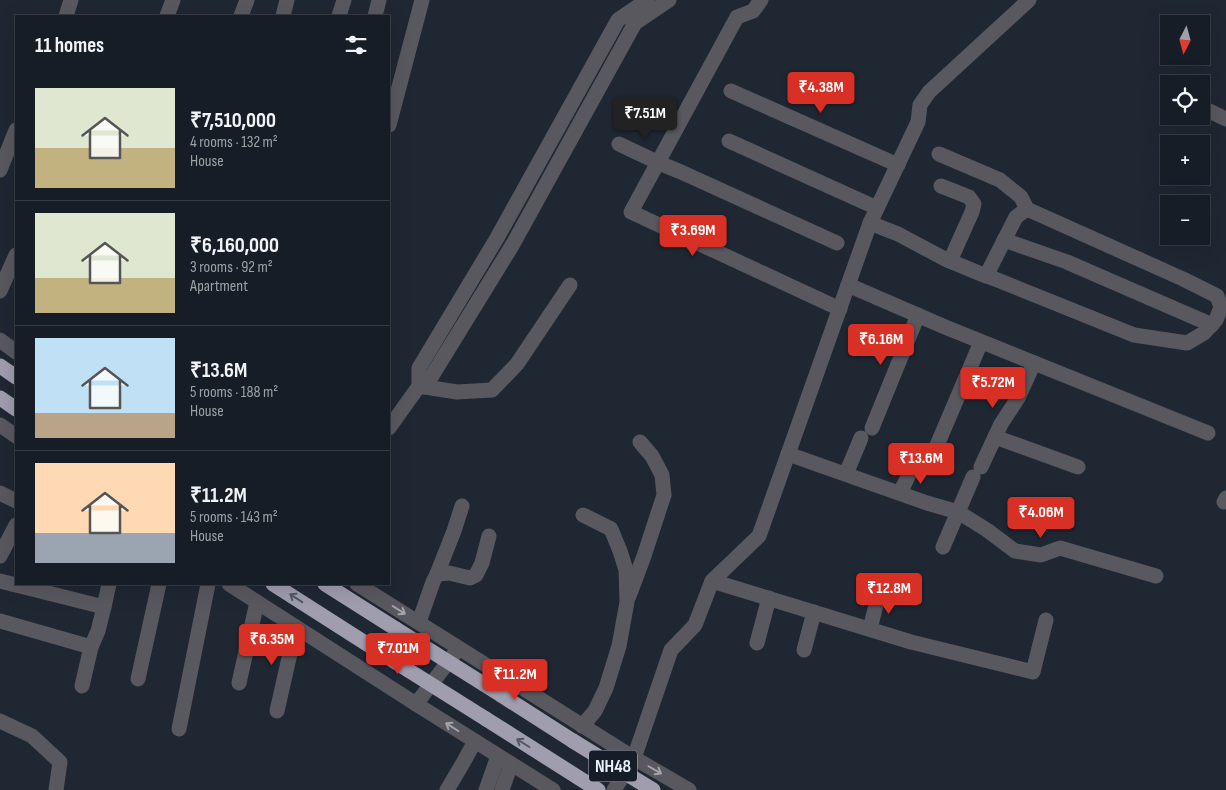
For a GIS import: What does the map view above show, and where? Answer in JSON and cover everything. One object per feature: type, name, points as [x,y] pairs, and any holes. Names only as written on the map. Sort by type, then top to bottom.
[{"type":"highway","points":[[0,366],[15,376]]},
{"type":"highway","points":[[0,398],[15,408]]},
{"type":"highway","name":"NH48","points":[[275,585],[598,790]]},
{"type":"highway","name":"NH48","points":[[326,585],[653,790]]},
{"type":"street","points":[[167,15],[173,0]]},
{"type":"street","points":[[242,15],[247,0]]},
{"type":"street","points":[[283,15],[287,0]]},
{"type":"street","points":[[340,15],[344,0]]},
{"type":"street","points":[[375,15],[379,0]]},
{"type":"street","points":[[390,121],[422,0]]},
{"type":"street","points":[[422,387],[419,368],[497,238],[618,20],[647,0]]},
{"type":"street","points":[[390,427],[422,387],[514,244],[635,23],[669,0]]},
{"type":"street","points":[[761,0],[753,11],[738,17],[631,212],[840,309]]},
{"type":"street","points":[[614,790],[634,758],[672,650],[695,625],[712,581],[759,536],[870,223],[918,122],[920,105],[929,92],[1028,0]]},
{"type":"street","points":[[731,91],[898,165]]},
{"type":"street","points":[[1210,111],[1226,119]]},
{"type":"street","points":[[0,170],[15,132]]},
{"type":"street","points":[[729,141],[877,208]]},
{"type":"street","points":[[619,144],[837,243]]},
{"type":"street","points":[[870,223],[898,234],[950,261],[1134,335],[1187,343],[1204,333],[1216,320],[1221,307],[1217,296],[1027,209],[1021,197],[1000,180],[939,154]]},
{"type":"street","points":[[941,186],[968,198],[974,204],[950,261]]},
{"type":"street","points":[[986,276],[1016,217],[1027,209]]},
{"type":"street","points":[[1004,240],[1067,262],[1212,325]]},
{"type":"street","points":[[0,291],[15,257]]},
{"type":"street","points":[[848,285],[981,342],[1208,434]]},
{"type":"street","points":[[422,387],[456,392],[492,390],[518,364],[570,286]]},
{"type":"street","points":[[846,474],[918,315]]},
{"type":"street","points":[[0,340],[15,351]]},
{"type":"street","points":[[935,450],[981,342]]},
{"type":"street","points":[[943,547],[977,472],[1001,424],[1018,398],[1034,363]]},
{"type":"street","points":[[0,425],[15,435]]},
{"type":"street","points":[[995,437],[1078,467]]},
{"type":"street","points":[[582,726],[595,711],[606,688],[619,646],[627,602],[664,495],[662,475],[652,456],[640,442]]},
{"type":"street","points":[[788,454],[958,512],[987,530],[1015,551],[1041,555],[1060,548],[1156,576]]},
{"type":"street","points":[[900,493],[914,464]]},
{"type":"street","points":[[0,493],[15,500]]},
{"type":"street","points":[[418,622],[462,506]]},
{"type":"street","points":[[583,515],[612,529],[626,570],[627,602]]},
{"type":"street","points":[[0,556],[15,527]]},
{"type":"street","points":[[437,574],[449,572],[470,578],[476,575],[482,563],[488,536]]},
{"type":"street","points":[[0,581],[15,585]]},
{"type":"street","points":[[712,581],[911,642],[1033,672],[1046,620]]},
{"type":"street","points":[[16,585],[104,607]]},
{"type":"street","points":[[82,686],[109,585]]},
{"type":"street","points":[[138,679],[159,585]]},
{"type":"street","points":[[179,729],[208,585]]},
{"type":"street","points":[[231,585],[553,790]]},
{"type":"street","points":[[360,585],[582,726],[689,790]]},
{"type":"street","points":[[870,629],[879,593]]},
{"type":"street","points":[[757,643],[769,598]]},
{"type":"street","points":[[239,683],[257,602]]},
{"type":"street","points":[[804,650],[814,612]]},
{"type":"street","points":[[0,621],[91,647]]},
{"type":"street","points":[[277,711],[296,627]]},
{"type":"street","points":[[416,704],[459,648]]},
{"type":"street","points":[[0,721],[32,736],[60,762],[56,790]]},
{"type":"street","points":[[447,790],[464,763],[474,741]]},
{"type":"street","points":[[486,790],[498,756]]},
{"type":"street","points":[[502,790],[511,764]]}]
